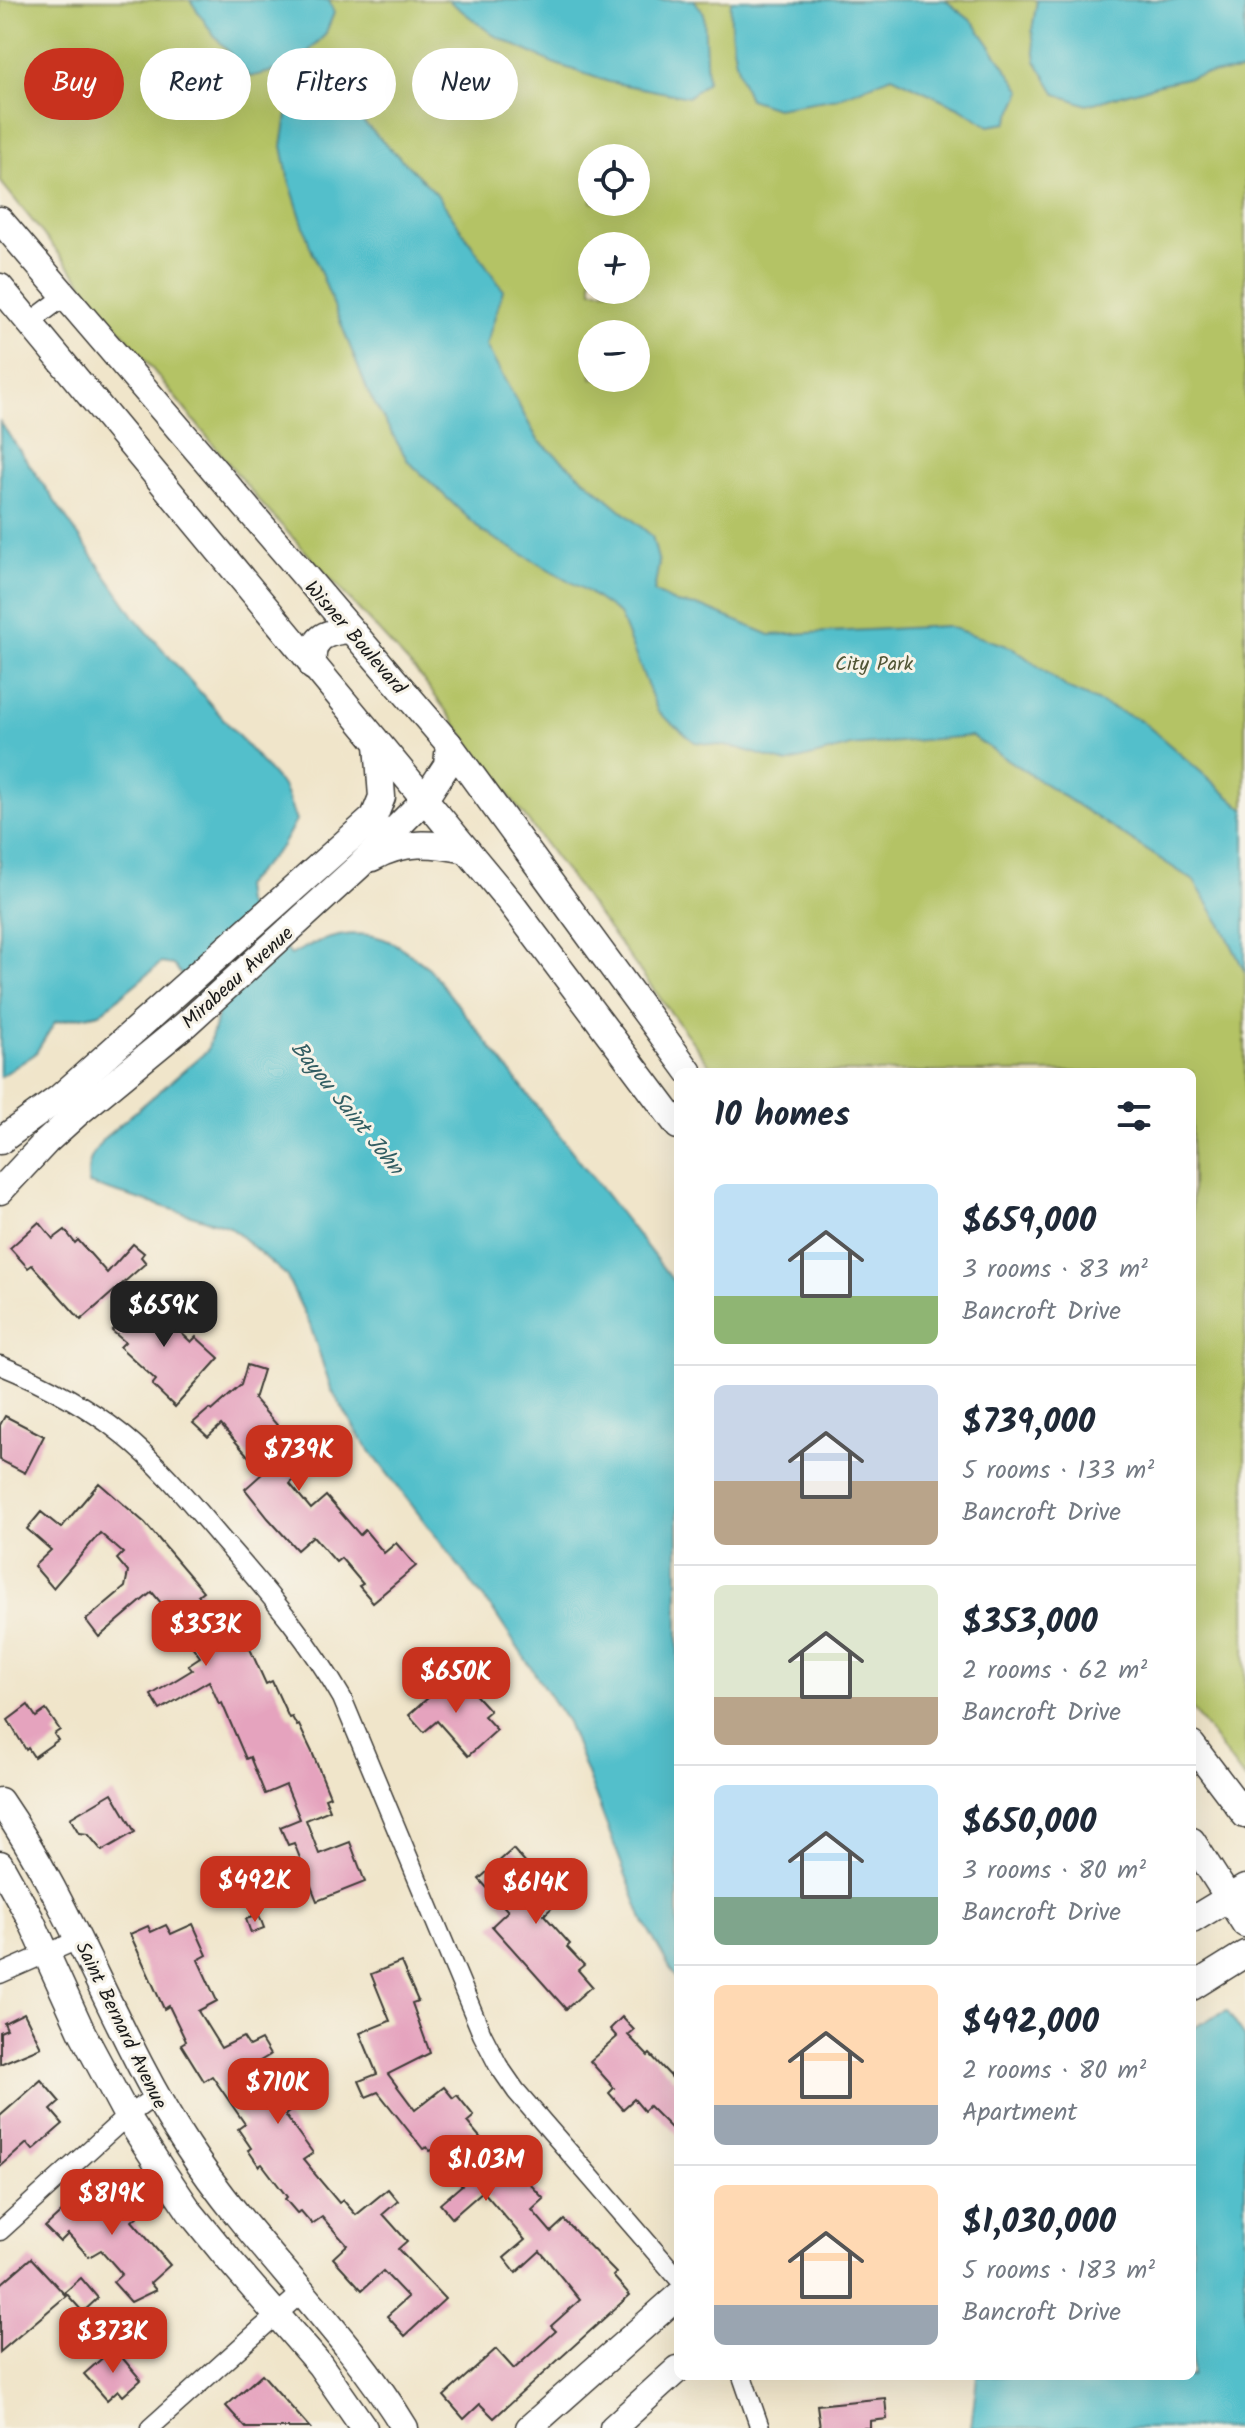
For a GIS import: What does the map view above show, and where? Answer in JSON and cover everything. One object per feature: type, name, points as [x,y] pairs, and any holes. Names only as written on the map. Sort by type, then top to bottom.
[{"type":"street","name":"Wisner Boulevard","points":[[0,220],[449,744],[686,1068]]},
{"type":"street","points":[[0,287],[510,902],[674,1121]]},
{"type":"street","points":[[29,323],[65,296]]},
{"type":"street","points":[[313,667],[315,645],[322,637],[330,631],[350,630]]},
{"type":"street","name":"Mirabeau Avenue","points":[[0,1141],[59,1098],[358,835],[374,817],[382,797],[378,744]]},
{"type":"street","name":"Mirabeau Avenue","points":[[0,1191],[79,1112],[186,1024],[359,866],[424,800],[447,765],[449,744]]},
{"type":"street","points":[[359,866],[388,849],[422,843],[467,850]]},
{"type":"street","points":[[0,1365],[78,1403],[123,1435],[188,1501],[287,1615],[320,1659],[342,1698],[482,2034],[498,2065],[516,2091],[674,2273]]},
{"type":"street","points":[[1196,1750],[1242,1808]]},
{"type":"street","name":"Saint Bernard Avenue","points":[[0,1801],[56,1892],[155,2096],[229,2207],[347,2343],[405,2428]]},
{"type":"street","points":[[1196,1846],[1237,1893],[1245,1924]]},
{"type":"street","name":"Saint Bernard Avenue","points":[[0,1864],[127,2116],[190,2212],[320,2365],[364,2428]]},
{"type":"street","points":[[1196,1918],[1237,1893]]},
{"type":"street","points":[[0,1974],[80,1939]]},
{"type":"street","points":[[1196,1984],[1245,1954]]},
{"type":"street","points":[[1196,1984],[1236,1976],[1245,1979]]},
{"type":"street","points":[[0,2231],[127,2116],[155,2096]]},
{"type":"street","points":[[150,2428],[301,2293]]},
{"type":"street","points":[[529,2428],[674,2300]]},
{"type":"street","points":[[613,2428],[674,2373]]},
{"type":"street","points":[[743,2380],[760,2428]]},
{"type":"green space","name":"City Park","points":[[0,0],[1245,0],[1245,1780],[1196,1714],[1196,1068],[712,1068],[420,676],[259,501],[0,181]]},
{"type":"water","points":[[190,0],[329,0],[334,13],[325,35],[312,48],[267,48],[267,73],[251,77],[251,48],[225,48]]},
{"type":"water","points":[[448,0],[694,0],[704,13],[707,82],[688,97],[609,82],[553,63],[493,35]]},
{"type":"water","points":[[945,0],[974,23],[1022,91],[1007,123],[989,126],[960,108],[892,76],[838,98],[776,108],[749,99],[734,51],[731,1]]},
{"type":"water","points":[[1037,0],[1245,0],[1245,71],[1204,74],[1087,105],[1056,94],[1036,61],[1032,30]]},
{"type":"water","points":[[286,120],[361,120],[436,193],[503,290],[486,346],[538,440],[652,536],[659,563],[654,592],[676,603],[703,607],[770,635],[946,626],[1013,648],[1069,689],[1142,721],[1245,810],[1245,972],[1194,881],[971,736],[851,746],[787,763],[738,748],[695,742],[658,712],[619,614],[585,590],[483,532],[408,461],[369,394],[310,246],[288,177],[282,146]]},
{"type":"water","name":"Bayou Saint John","points":[[0,422],[136,619],[284,788],[296,821],[281,847],[243,886],[245,903],[291,955],[328,939],[367,935],[393,943],[429,968],[674,1282],[674,1975],[644,1922],[567,1722],[494,1612],[361,1439],[331,1389],[310,1325],[286,1275],[230,1227],[89,1184],[90,1160],[103,1139],[207,1051],[218,1015],[173,965],[161,963],[100,1013],[55,1022],[35,1054],[0,1077]]},
{"type":"water","points":[[1227,2011],[1245,2037],[1245,2428],[971,2428],[977,2380],[1196,2380],[1196,2026]]},
{"type":"building","points":[[39,1222],[53,1239],[65,1230],[107,1273],[133,1244],[144,1253],[141,1257],[146,1263],[81,1320],[32,1265],[28,1268],[10,1248]]},
{"type":"building","points":[[150,1290],[168,1306],[160,1313],[191,1342],[196,1337],[219,1358],[175,1407],[152,1385],[156,1380],[120,1347],[125,1342],[112,1331]]},
{"type":"building","points":[[247,1365],[263,1370],[254,1399],[277,1425],[271,1431],[307,1464],[290,1484],[311,1509],[326,1496],[360,1535],[365,1530],[384,1553],[396,1543],[416,1566],[373,1602],[359,1586],[363,1584],[341,1558],[336,1562],[313,1536],[297,1550],[268,1518],[245,1489],[263,1473],[221,1425],[208,1437],[193,1423],[241,1385]]},
{"type":"building","points":[[5,1416],[44,1436],[25,1473],[0,1460],[0,1425]]},
{"type":"building","points":[[99,1483],[145,1523],[203,1591],[198,1595],[217,1618],[224,1614],[251,1651],[266,1684],[272,1681],[289,1718],[292,1717],[299,1725],[330,1796],[325,1798],[330,1810],[306,1820],[319,1854],[350,1842],[365,1882],[317,1901],[294,1843],[288,1845],[280,1827],[300,1819],[286,1785],[265,1794],[250,1757],[246,1759],[209,1681],[160,1710],[151,1695],[192,1670],[188,1665],[200,1657],[180,1630],[169,1640],[157,1626],[171,1615],[152,1592],[99,1637],[86,1620],[125,1587],[128,1572],[117,1559],[123,1553],[100,1533],[53,1588],[34,1566],[51,1550],[27,1529],[41,1512],[61,1528]]},
{"type":"building","points":[[450,1678],[455,1684],[461,1679],[490,1711],[484,1716],[497,1730],[468,1756],[437,1721],[424,1732],[409,1715]]},
{"type":"building","points":[[28,1705],[36,1717],[46,1710],[60,1730],[54,1734],[58,1740],[34,1757],[28,1748],[26,1750],[8,1720]]},
{"type":"building","points":[[112,1793],[135,1832],[102,1851],[88,1834],[79,1833],[70,1818]]},
{"type":"building","points":[[513,1849],[535,1874],[544,1866],[568,1893],[544,1915],[570,1944],[567,1947],[584,1965],[578,1970],[592,1986],[566,2009],[492,1926],[508,1911],[479,1879]]},
{"type":"building","points":[[259,1915],[264,1928],[251,1933],[246,1919]]},
{"type":"building","points":[[193,1924],[207,1955],[198,1960],[217,2001],[198,2011],[221,2048],[243,2037],[249,2046],[261,2040],[270,2055],[260,2061],[293,2109],[285,2115],[313,2153],[303,2160],[339,2203],[343,2200],[356,2215],[388,2189],[398,2201],[383,2214],[407,2241],[398,2249],[445,2299],[405,2336],[387,2316],[408,2297],[383,2271],[362,2290],[333,2258],[347,2245],[322,2217],[312,2224],[285,2199],[287,2197],[248,2150],[251,2148],[238,2129],[245,2124],[212,2076],[204,2081],[181,2044],[186,2041],[169,2006],[164,2009],[130,1934],[148,1926],[151,1932],[166,1925],[171,1934]]},
{"type":"building","points":[[401,1962],[418,2001],[412,2003],[430,2053],[388,2074],[415,2110],[444,2087],[453,2098],[457,2095],[474,2116],[467,2122],[511,2174],[516,2169],[544,2199],[532,2210],[551,2232],[564,2220],[616,2273],[613,2276],[630,2295],[494,2418],[480,2404],[464,2419],[444,2396],[496,2349],[514,2369],[556,2331],[551,2326],[580,2300],[540,2251],[516,2273],[504,2258],[525,2240],[483,2191],[452,2218],[440,2204],[462,2185],[432,2150],[427,2147],[423,2149],[378,2092],[366,2097],[359,2081],[377,2074],[360,2033],[390,2021],[371,1974]]},
{"type":"building","points":[[24,2013],[41,2047],[0,2064],[0,2032],[7,2029],[4,2023]]},
{"type":"building","points":[[622,2017],[634,2030],[628,2035],[674,2080],[674,2131],[649,2106],[644,2111],[634,2099],[623,2109],[609,2093],[614,2088],[590,2061],[617,2037],[610,2029]]},
{"type":"building","points":[[41,2080],[60,2102],[51,2110],[63,2124],[33,2150],[27,2143],[0,2167],[0,2116]]},
{"type":"building","points":[[101,2176],[138,2216],[132,2221],[170,2265],[150,2283],[156,2290],[131,2302],[113,2282],[122,2274],[101,2250],[89,2257],[68,2234],[60,2242],[45,2227]]},
{"type":"building","points":[[31,2258],[66,2296],[0,2352],[0,2285]]},
{"type":"building","points":[[81,2278],[98,2298],[83,2312],[65,2292]]},
{"type":"building","points":[[114,2348],[141,2380],[123,2396],[118,2390],[107,2400],[84,2374]]},
{"type":"building","points":[[262,2374],[310,2428],[246,2428],[226,2406]]},
{"type":"building","points":[[885,2398],[887,2419],[870,2421],[870,2428],[820,2428],[817,2405]]}]
